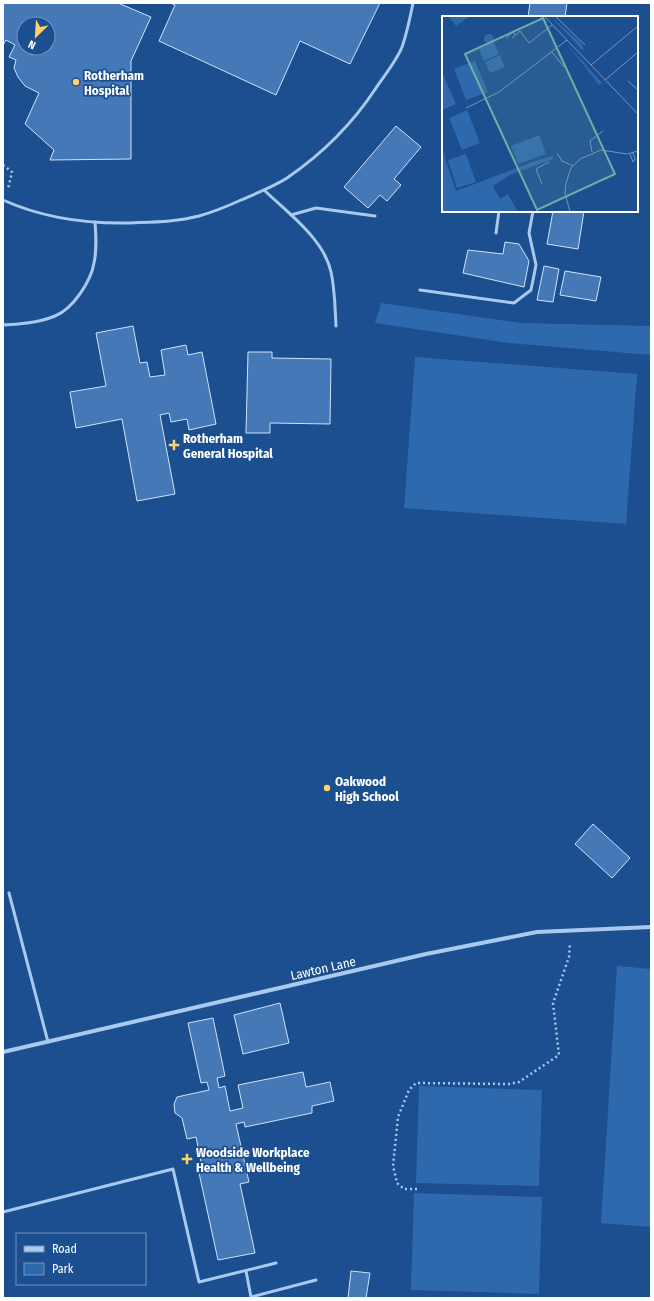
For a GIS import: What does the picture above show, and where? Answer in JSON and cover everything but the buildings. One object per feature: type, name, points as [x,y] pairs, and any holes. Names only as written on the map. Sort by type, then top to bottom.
[{"type":"street","name":"Lawton Lane","points":[[3,1052],[426,954],[537,932],[651,927]]},
{"type":"lane","points":[[4,201],[48,215],[82,221],[109,224],[171,222],[199,216],[264,190],[286,178],[312,160],[354,118],[401,48],[413,3]]},
{"type":"lane","points":[[264,190],[317,242],[325,255],[331,270],[335,291],[336,326]]},
{"type":"lane","points":[[291,215],[316,208],[374,216]]},
{"type":"lane","points":[[496,233],[499,212]]},
{"type":"lane","points":[[420,290],[514,303],[531,290],[536,265],[529,233],[533,212]]},
{"type":"lane","points":[[3,326],[28,323],[56,316],[74,302],[87,281],[94,264],[96,222]]},
{"type":"lane","points":[[9,893],[48,1042]]},
{"type":"lane","points":[[3,1212],[173,1169],[199,1282],[276,1263]]},
{"type":"lane","points":[[246,1271],[251,1297],[316,1280]]},
{"type":"path","points":[[3,165],[12,172],[4,201]]},
{"type":"path","points":[[417,1189],[404,1189],[397,1183],[393,1166],[398,1117],[409,1090],[416,1083],[509,1084],[519,1082],[559,1055],[553,1003],[570,957],[570,930]]},
{"type":"green space","points":[[381,303],[521,323],[651,326],[651,355],[509,343],[375,323]]},
{"type":"green space","points":[[415,357],[637,374],[626,524],[404,508]]},
{"type":"green space","points":[[617,966],[651,969],[651,1227],[601,1223]]},
{"type":"green space","points":[[419,1086],[542,1090],[539,1186],[416,1183]]},
{"type":"green space","points":[[414,1193],[542,1197],[539,1294],[411,1290]]},
{"type":"place","name":"Rotherham Hospital","points":[[76,82]]},
{"type":"place","name":"Rotherham General Hospital","points":[[174,445]]},
{"type":"place","name":"Oakwood High School","points":[[327,788]]},
{"type":"place","name":"Woodside Workplace Health & Wellbeing","points":[[187,1159]]}]
